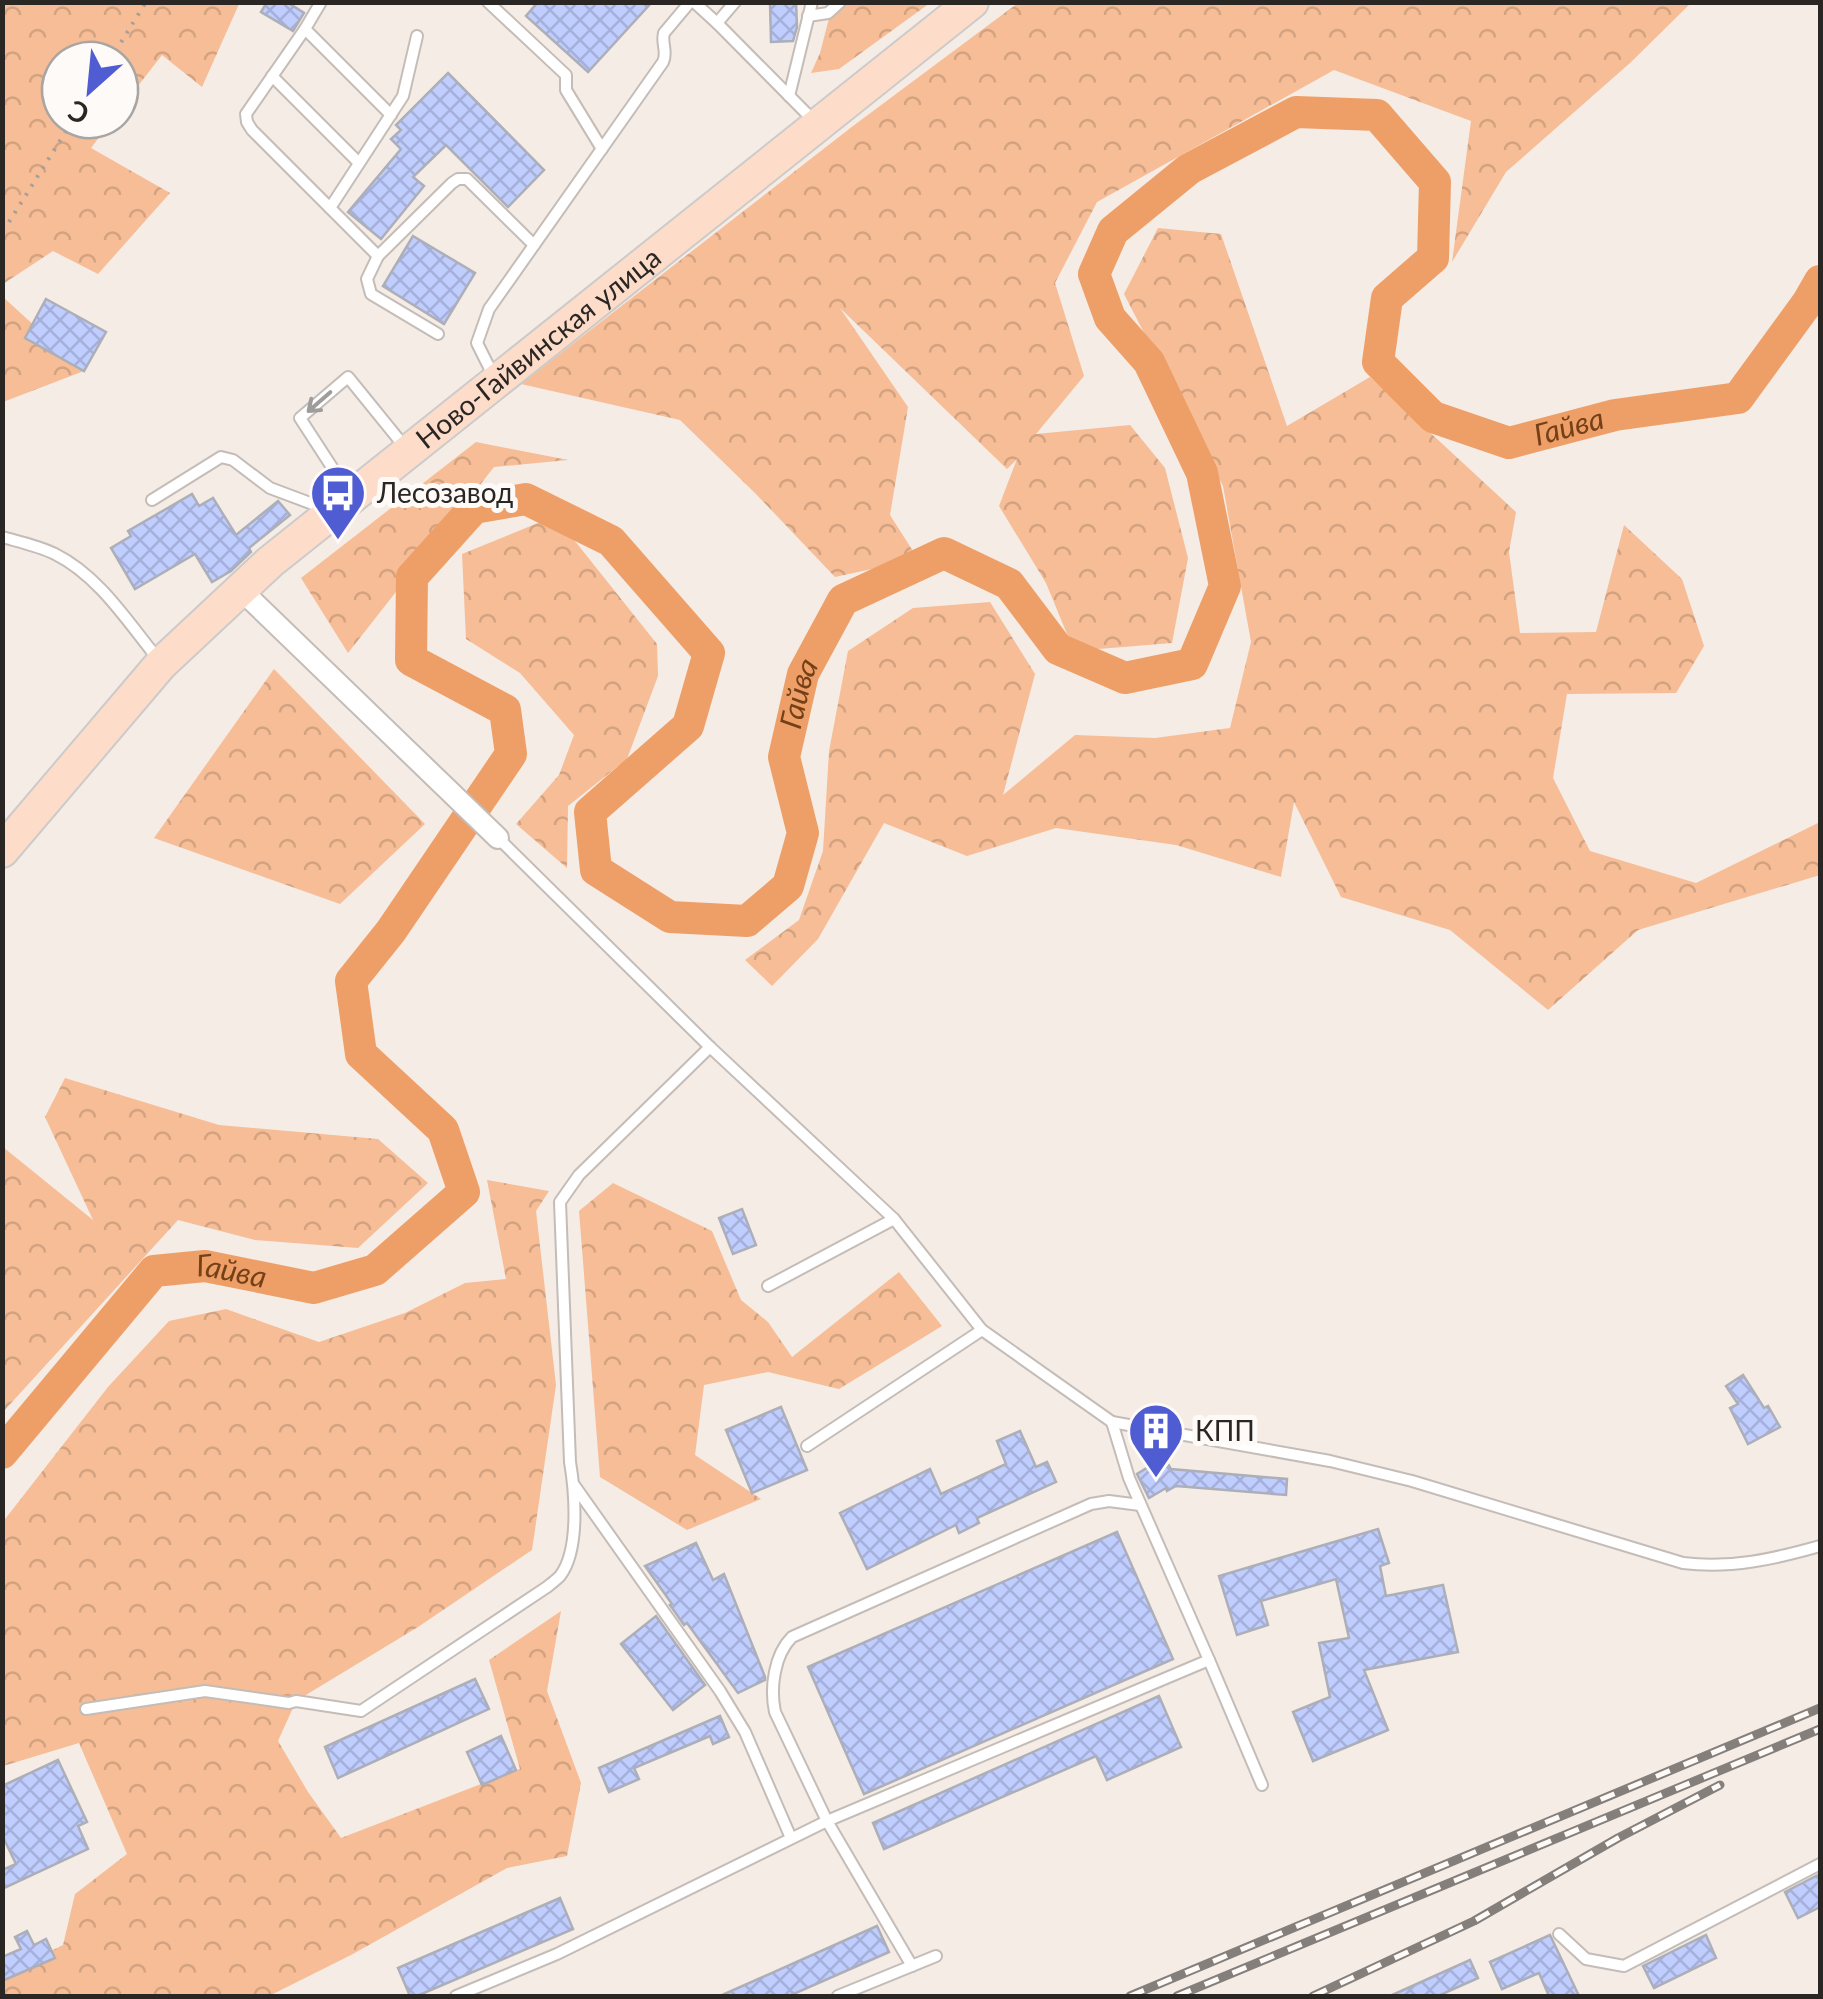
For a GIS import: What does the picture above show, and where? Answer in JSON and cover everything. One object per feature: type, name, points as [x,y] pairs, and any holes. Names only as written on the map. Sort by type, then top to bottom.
[{"type":"main road","name":"Ново-Гайвинская улица","points":[[2,850],[161,664],[240,589],[408,450],[972,2]]},
{"type":"street","points":[[240,589],[498,838]]},
{"type":"lane","points":[[321,2],[250,106],[246,122],[378,256]]},
{"type":"lane","points":[[488,2],[566,75],[566,90],[602,149]]},
{"type":"lane","points":[[502,14],[512,2]]},
{"type":"lane","points":[[496,381],[477,343],[488,309],[663,62],[664,33],[692,2],[818,126]]},
{"type":"lane","points":[[717,23],[735,2]]},
{"type":"lane","points":[[789,96],[812,2]]},
{"type":"lane","points":[[808,16],[828,12],[840,2]]},
{"type":"lane","points":[[306,29],[390,115]]},
{"type":"lane","points":[[330,208],[403,96],[417,36]]},
{"type":"lane","points":[[272,76],[359,163]]},
{"type":"lane","points":[[438,334],[371,294],[367,279],[378,256],[458,179],[474,184],[534,245]]},
{"type":"lane","points":[[342,504],[300,418],[348,377],[408,450]]},
{"type":"lane","points":[[152,500],[214,460],[226,457],[270,488],[342,504]]},
{"type":"lane","points":[[2,537],[52,552],[78,568],[104,592],[161,664]]},
{"type":"lane","points":[[498,838],[710,1047],[894,1219],[982,1330],[1112,1422],[1330,1461],[1412,1481],[1683,1562],[1712,1566],[1746,1564],[1820,1546]]},
{"type":"lane","points":[[86,1709],[205,1692],[362,1711],[560,1576],[571,1549],[573,1484],[560,1202],[580,1175],[710,1047]]},
{"type":"lane","points":[[768,1286],[894,1219]]},
{"type":"lane","points":[[807,1446],[982,1330]]},
{"type":"lane","points":[[1112,1422],[1128,1478],[1262,1785]]},
{"type":"lane","points":[[573,1484],[746,1732],[791,1838]]},
{"type":"lane","points":[[912,1966],[826,1821],[775,1712],[772,1698],[780,1654],[792,1637],[1090,1504],[1140,1504]]},
{"type":"lane","points":[[456,1996],[558,1954],[826,1821],[1209,1660]]},
{"type":"lane","points":[[1559,1934],[1586,1959],[1624,1966],[1820,1864]]},
{"type":"lane","points":[[838,1996],[936,1956]]},
{"type":"path","points":[[122,40],[146,2]]},
{"type":"path","points":[[8,222],[59,140]]},
{"type":"green space","points":[[3,3],[239,4],[202,87],[162,55],[140,83],[140,40],[40,40],[40,140],[97,140],[91,148],[170,193],[98,274],[53,251],[3,284]]},
{"type":"green space","points":[[833,3],[930,3],[839,69],[811,73]]},
{"type":"green space","points":[[1018,3],[1691,3],[1630,63],[1506,172],[1452,262],[1471,121],[1334,70],[1097,202],[1055,283],[1084,376],[1036,434],[1130,425],[1165,468],[1188,558],[1172,643],[1074,651],[1046,583],[999,506],[1017,459],[1007,469],[840,308],[908,407],[890,515],[918,559],[835,577],[680,420],[521,384]]},
{"type":"green space","points":[[1158,228],[1221,234],[1287,426],[1370,377],[1516,512],[1509,552],[1520,633],[1596,632],[1624,525],[1682,579],[1704,646],[1676,693],[1567,694],[1553,778],[1590,851],[1696,883],[1820,822],[1820,875],[1638,930],[1548,1010],[1450,930],[1341,897],[1294,802],[1281,877],[1176,845],[1056,828],[967,856],[884,823],[818,939],[772,986],[745,960],[799,920],[823,851],[829,751],[848,651],[913,608],[990,602],[1035,674],[1003,795],[1075,735],[1155,738],[1230,728],[1251,642],[1223,486],[1124,294]]},
{"type":"green space","points":[[3,297],[84,371],[3,402]]},
{"type":"green space","points":[[476,442],[568,460],[494,467],[348,653],[301,578]]},
{"type":"green space","points":[[555,516],[657,644],[658,676],[627,759],[568,806],[567,868],[516,824],[559,775],[574,735],[520,673],[466,639],[462,554]]},
{"type":"green space","points":[[274,669],[425,824],[340,904],[154,838]]},
{"type":"green space","points":[[65,1078],[219,1125],[378,1139],[428,1183],[358,1248],[255,1240],[178,1220],[3,1412],[3,1147],[93,1220],[45,1117]]},
{"type":"green space","points":[[487,1180],[549,1191],[536,1211],[556,1385],[532,1550],[418,1627],[296,1701],[278,1741],[341,1838],[520,1769],[489,1660],[561,1611],[547,1691],[581,1783],[567,1856],[507,1868],[269,1996],[3,1996],[3,1975],[63,1945],[75,1894],[127,1854],[79,1743],[3,1766],[2,1523],[108,1387],[169,1321],[226,1309],[319,1342],[405,1313],[465,1283],[506,1279]]},
{"type":"green space","points":[[613,1183],[712,1231],[741,1300],[768,1322],[792,1357],[899,1272],[942,1326],[839,1389],[768,1372],[704,1385],[695,1455],[761,1499],[687,1530],[600,1477],[579,1211]]},
{"type":"building","points":[[267,2],[287,2],[304,13],[293,31],[261,12]]},
{"type":"building","points":[[538,2],[652,2],[588,72],[526,16]]},
{"type":"building","points":[[770,2],[796,2],[793,41],[771,42]]},
{"type":"building","points":[[448,73],[544,170],[508,207],[446,145],[413,177],[424,186],[381,239],[348,212],[401,149],[391,139],[401,130],[396,125]]},
{"type":"building","points":[[413,236],[475,273],[444,324],[383,286]]},
{"type":"building","points":[[46,299],[106,332],[84,371],[25,338]]},
{"type":"building","points":[[192,494],[199,506],[213,498],[236,535],[278,501],[290,515],[249,548],[251,552],[231,571],[212,582],[195,554],[135,589],[111,548],[131,536],[128,531]]},
{"type":"building","points":[[742,1209],[756,1245],[733,1254],[719,1218]]},
{"type":"building","points":[[1743,1375],[1780,1427],[1748,1444],[1730,1408],[1738,1404],[1726,1386]]},
{"type":"building","points":[[781,1407],[807,1470],[752,1493],[726,1430]]},
{"type":"building","points":[[1020,1431],[1036,1467],[1047,1462],[1056,1482],[977,1518],[979,1523],[959,1533],[956,1525],[867,1569],[840,1513],[930,1469],[941,1494],[1006,1464],[997,1441]]},
{"type":"building","points":[[1167,1462],[1171,1469],[1287,1479],[1286,1495],[1176,1486],[1149,1498],[1137,1474]]},
{"type":"building","points":[[1378,1529],[1389,1563],[1380,1566],[1386,1596],[1443,1585],[1458,1652],[1364,1670],[1388,1730],[1313,1761],[1293,1712],[1330,1697],[1319,1643],[1349,1638],[1336,1579],[1261,1601],[1268,1625],[1237,1635],[1219,1576]]},
{"type":"building","points":[[1117,1532],[1173,1659],[864,1794],[808,1667]]},
{"type":"building","points":[[696,1543],[713,1580],[724,1574],[765,1677],[738,1693],[687,1623],[684,1625],[645,1566]]},
{"type":"building","points":[[656,1616],[705,1685],[673,1710],[621,1644]]},
{"type":"building","points":[[475,1679],[489,1709],[338,1778],[325,1747]]},
{"type":"building","points":[[1159,1696],[1181,1747],[1107,1780],[1096,1756],[884,1849],[873,1823]]},
{"type":"building","points":[[720,1716],[729,1737],[713,1744],[710,1736],[634,1768],[639,1779],[609,1792],[599,1768]]},
{"type":"building","points":[[501,1736],[516,1770],[482,1785],[467,1752]]},
{"type":"building","points":[[58,1760],[87,1822],[78,1826],[88,1849],[2,1889],[2,1870],[16,1864],[2,1835],[2,1786]]},
{"type":"building","points":[[1820,1874],[1820,1907],[1798,1918],[1785,1892]]},
{"type":"building","points":[[560,1898],[573,1929],[410,1996],[398,1968]]},
{"type":"building","points":[[877,1926],[889,1952],[789,1996],[720,1996]]},
{"type":"building","points":[[27,1931],[34,1945],[46,1939],[55,1958],[2,1981],[2,1957],[21,1949],[15,1937]]},
{"type":"building","points":[[1550,1935],[1579,1996],[1549,1996],[1539,1973],[1502,1989],[1490,1962]]},
{"type":"building","points":[[1706,1935],[1716,1958],[1654,1988],[1643,1966]]},
{"type":"building","points":[[1470,1960],[1478,1978],[1438,1996],[1390,1996]]},
{"type":"waterway","name":"Гайва","points":[[2,1453],[154,1271],[205,1266],[314,1288],[375,1270],[464,1192],[443,1130],[361,1054],[351,981],[391,931],[511,754],[505,710],[411,660],[412,577],[474,508],[526,499],[611,541],[709,653],[688,726],[590,812],[596,870],[670,917],[747,921],[788,886],[803,833],[784,757],[803,674],[843,600],[944,553],[1009,584],[1058,649],[1125,678],[1192,664],[1225,586],[1202,473],[1149,362],[1110,318],[1094,274],[1113,231],[1189,169],[1296,112],[1377,115],[1435,182],[1433,258],[1387,298],[1378,362],[1433,417],[1509,443],[1615,415],[1738,398],[1820,281]]},
{"type":"railway","points":[[1130,1996],[1820,1708]]},
{"type":"railway","points":[[1177,1996],[1820,1729]]},
{"type":"railway","points":[[1313,1996],[1474,1921],[1720,1785]]},
{"type":"place","name":"Лесозавод","points":[[338,542]]},
{"type":"place","name":"КПП","points":[[1156,1480]]}]
